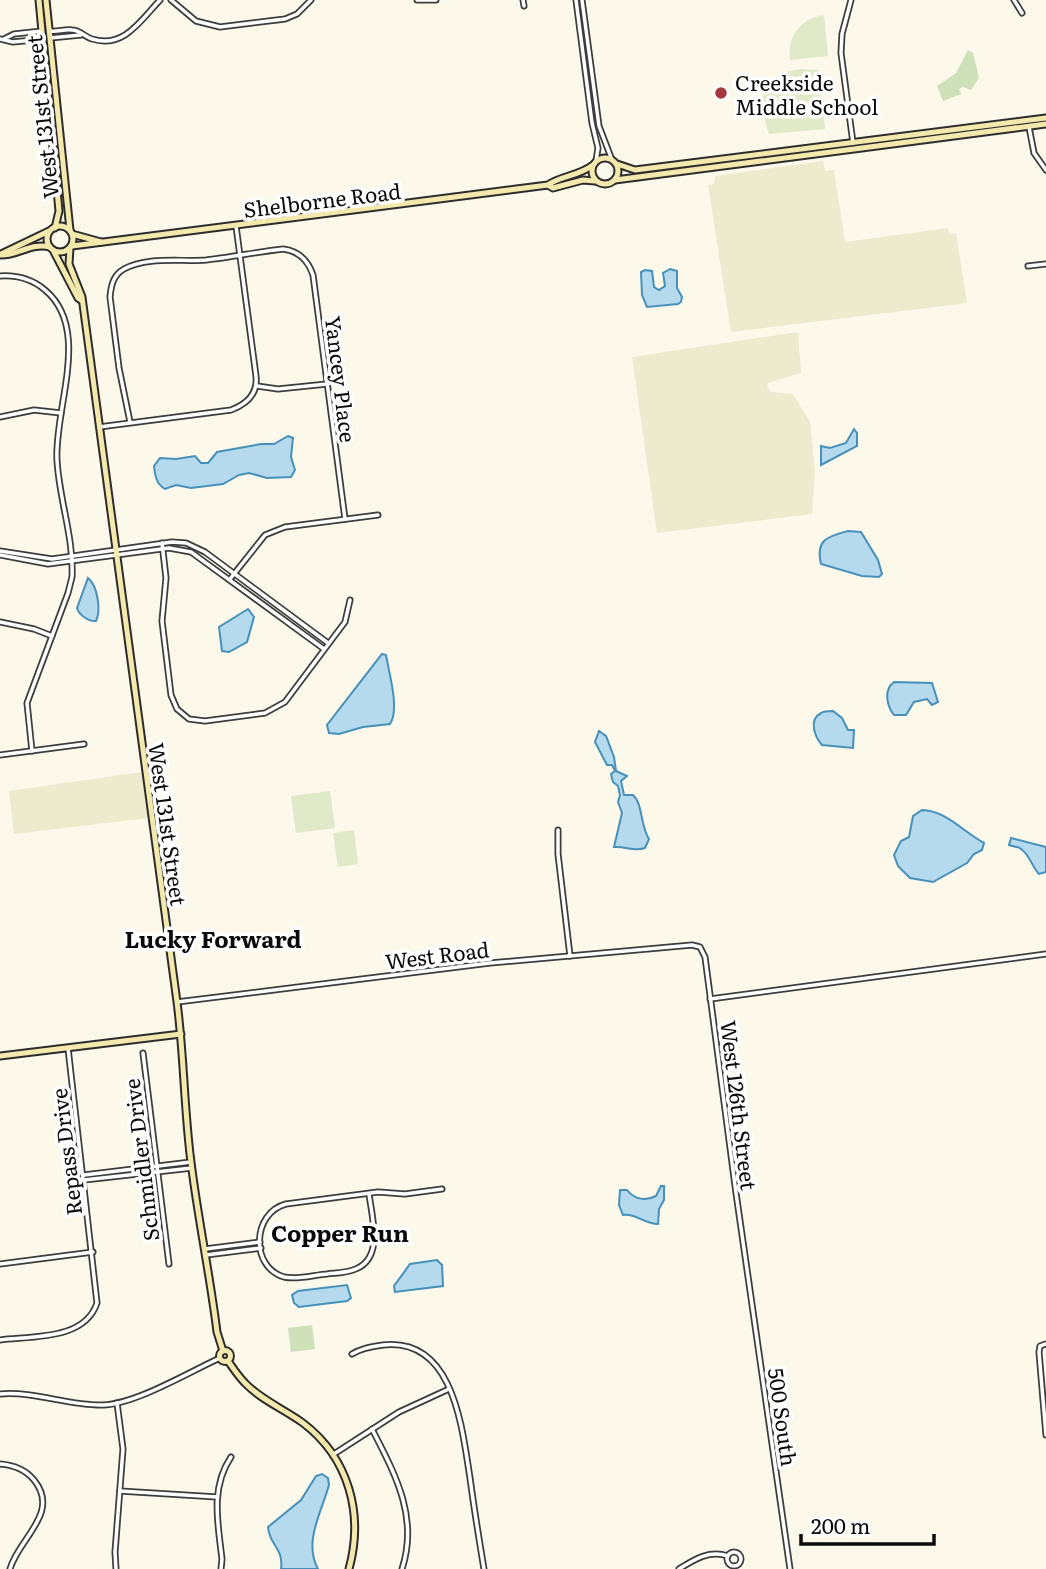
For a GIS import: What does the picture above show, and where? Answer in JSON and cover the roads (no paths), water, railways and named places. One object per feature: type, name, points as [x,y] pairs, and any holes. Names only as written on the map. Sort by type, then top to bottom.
[{"type":"street","name":"West 131st Street","points":[[39,0],[46,35],[71,232]]},
{"type":"street","name":"West 131st Street","points":[[46,0],[46,35],[59,211],[53,229]]},
{"type":"street","points":[[2,39],[14,34],[82,35],[93,40],[111,41],[121,39],[130,33],[160,0]]},
{"type":"street","points":[[171,0],[196,21],[220,27],[285,19],[301,11],[311,0]]},
{"type":"street","points":[[417,0],[436,0]]},
{"type":"street","points":[[523,0],[524,6]]},
{"type":"street","points":[[576,0],[592,123],[598,148],[592,173],[596,181],[607,184],[615,180],[1046,118]]},
{"type":"street","points":[[582,0],[599,126],[615,162],[618,174],[615,180]]},
{"type":"street","points":[[851,0],[842,34],[841,54],[854,146]]},
{"type":"street","points":[[1014,0],[1022,13]]},
{"type":"street","points":[[2,39],[13,42],[46,35]]},
{"type":"street","points":[[594,163],[603,158],[635,170],[1046,124]]},
{"type":"street","points":[[1029,127],[1034,153],[1046,170]]},
{"type":"street","name":"Shelborne Road","points":[[71,247],[548,185],[579,174],[594,163]]},
{"type":"street","name":"Shelborne Road","points":[[548,185],[553,188],[583,180],[596,181]]},
{"type":"street","points":[[63,226],[71,232],[71,247],[61,253],[34,246],[1,255],[53,229],[63,226]]},
{"type":"street","points":[[99,426],[231,410],[246,403],[257,386],[236,226]]},
{"type":"street","points":[[51,249],[47,239],[53,229]]},
{"type":"street","name":"Shelborne Road","points":[[71,232],[101,242]]},
{"type":"street","name":"West 131st Street","points":[[71,247],[68,261],[79,287],[81,300],[177,1002],[192,1165],[217,1332],[223,1351],[230,1353],[228,1361]]},
{"type":"street","name":"West 131st Street","points":[[51,249],[81,300]]},
{"type":"street","name":"Yancey Place","points":[[240,256],[283,249],[293,251],[305,260],[313,275],[345,519]]},
{"type":"street","points":[[130,422],[119,368],[110,297],[114,278],[131,266],[240,256]]},
{"type":"street","points":[[1028,266],[1046,264]]},
{"type":"street","points":[[0,276],[13,276],[34,282],[54,299],[66,327],[69,365],[57,459],[71,558],[70,588],[27,703],[32,751]]},
{"type":"street","points":[[257,386],[278,389],[327,384]]},
{"type":"street","points":[[0,417],[34,410],[61,413]]},
{"type":"street","points":[[230,579],[271,531],[378,515]]},
{"type":"street","points":[[116,553],[162,543],[180,542],[196,547],[328,643]]},
{"type":"street","points":[[162,543],[166,578],[162,621],[172,695],[183,715],[196,721],[272,711],[285,702],[345,622],[350,600]]},
{"type":"street","points":[[0,553],[39,564],[162,549],[176,548],[191,552],[324,649]]},
{"type":"street","points":[[0,622],[52,636]]},
{"type":"street","points":[[0,755],[84,744]]},
{"type":"street","points":[[558,830],[558,854],[570,956]]},
{"type":"street","name":"West Road","points":[[177,1002],[414,972],[692,945],[700,947]]},
{"type":"street","name":"West 126th Street","points":[[700,947],[705,957],[747,1269]]},
{"type":"street","points":[[710,999],[1046,954]]},
{"type":"street","points":[[0,1056],[181,1034]]},
{"type":"street","name":"Repass Drive","points":[[0,1340],[66,1331],[86,1322],[97,1303],[68,1048]]},
{"type":"street","name":"Schmidler Drive","points":[[143,1053],[169,1264]]},
{"type":"street","points":[[84,1177],[156,1166],[192,1165]]},
{"type":"street","points":[[84,1177],[157,1172],[192,1165]]},
{"type":"street","points":[[369,1194],[374,1245],[369,1258],[354,1270],[287,1278],[268,1267],[260,1245],[262,1222],[277,1207],[369,1194],[405,1194],[442,1189]]},
{"type":"street","points":[[205,1252],[260,1245]]},
{"type":"street","points":[[0,1264],[93,1252]]},
{"type":"street","name":"500 South","points":[[747,1269],[790,1569]]},
{"type":"street","points":[[352,1354],[362,1348],[391,1344],[408,1346],[419,1350],[436,1366],[449,1389],[460,1418],[484,1569]]},
{"type":"street","points":[[1046,1344],[1040,1346],[1039,1352],[1046,1435]]},
{"type":"street","points":[[0,1394],[22,1394],[100,1405],[117,1403],[132,1399],[220,1358],[223,1351]]},
{"type":"street","points":[[220,1358],[223,1362],[228,1361],[245,1383],[302,1423],[334,1454],[354,1507],[355,1544],[349,1569]]},
{"type":"street","points":[[334,1454],[399,1412],[449,1389]]},
{"type":"street","points":[[116,1569],[123,1441],[117,1403]]},
{"type":"street","points":[[372,1429],[401,1487],[407,1538],[402,1569]]},
{"type":"street","points":[[221,1569],[217,1497],[221,1475],[231,1457]]},
{"type":"street","points":[[0,1464],[19,1468],[30,1475],[38,1486],[42,1502],[39,1522],[15,1555],[10,1569]]},
{"type":"street","points":[[120,1491],[217,1497]]},
{"type":"street","points":[[733,1552],[738,1553],[741,1562],[732,1566],[728,1563],[728,1556],[733,1552]]},
{"type":"street","points":[[679,1569],[706,1555],[728,1556]]},
{"type":"water","points":[[670,269],[677,271],[677,288],[682,297],[681,302],[647,307],[642,295],[641,272],[652,271],[654,287],[659,290],[665,286],[663,273]]},
{"type":"water","points":[[854,429],[857,433],[857,446],[821,465],[821,446],[830,448],[846,443]]},
{"type":"water","points":[[288,436],[293,438],[291,457],[295,470],[291,477],[267,478],[249,473],[223,484],[191,488],[176,485],[165,489],[156,479],[154,466],[160,458],[195,456],[201,463],[208,463],[217,452],[274,444]]},
{"type":"water","points":[[848,531],[861,532],[878,560],[882,574],[879,577],[862,576],[821,564],[820,549],[825,540]]},
{"type":"water","points":[[88,578],[98,599],[96,621],[85,618],[77,608]]},
{"type":"water","points":[[248,609],[254,617],[247,642],[229,652],[222,651],[219,627]]},
{"type":"water","points":[[382,654],[386,655],[393,691],[394,710],[390,724],[363,727],[339,734],[329,733],[327,725]]},
{"type":"water","points":[[894,682],[932,683],[938,702],[932,705],[927,699],[914,702],[906,715],[894,715],[887,698],[888,689]]},
{"type":"water","points":[[833,711],[842,718],[848,730],[854,730],[853,748],[822,745],[817,738],[814,724],[817,716],[822,712]]},
{"type":"water","points":[[599,731],[606,736],[616,771],[627,776],[621,781],[624,795],[633,795],[638,804],[649,839],[645,848],[614,847],[622,813],[618,802],[620,795],[611,774],[615,771],[612,765],[607,765],[595,742]]},
{"type":"water","points":[[922,810],[947,818],[984,843],[982,850],[974,854],[967,863],[933,882],[910,878],[898,866],[894,855],[901,841],[909,837],[913,816]]},
{"type":"water","points":[[1011,838],[1046,847],[1046,872],[1039,874],[1024,852],[1009,845]]},
{"type":"water","points":[[661,1186],[664,1186],[664,1200],[659,1209],[658,1224],[623,1215],[619,1205],[620,1190],[627,1190],[637,1198],[648,1199],[656,1196]]},
{"type":"water","points":[[437,1260],[442,1265],[443,1286],[395,1292],[394,1286],[410,1264]]},
{"type":"water","points":[[347,1285],[351,1298],[347,1301],[299,1307],[294,1303],[292,1295],[298,1291]]},
{"type":"water","points":[[322,1474],[328,1478],[329,1485],[313,1537],[312,1548],[318,1569],[281,1569],[280,1556],[268,1527],[301,1500],[316,1476]]},
{"type":"place","name":"Creekside Middle School","points":[[721,93]]},
{"type":"district","name":"Lucky Forward","points":[[213,938]]},
{"type":"district","name":"Copper Run","points":[[340,1232]]}]
